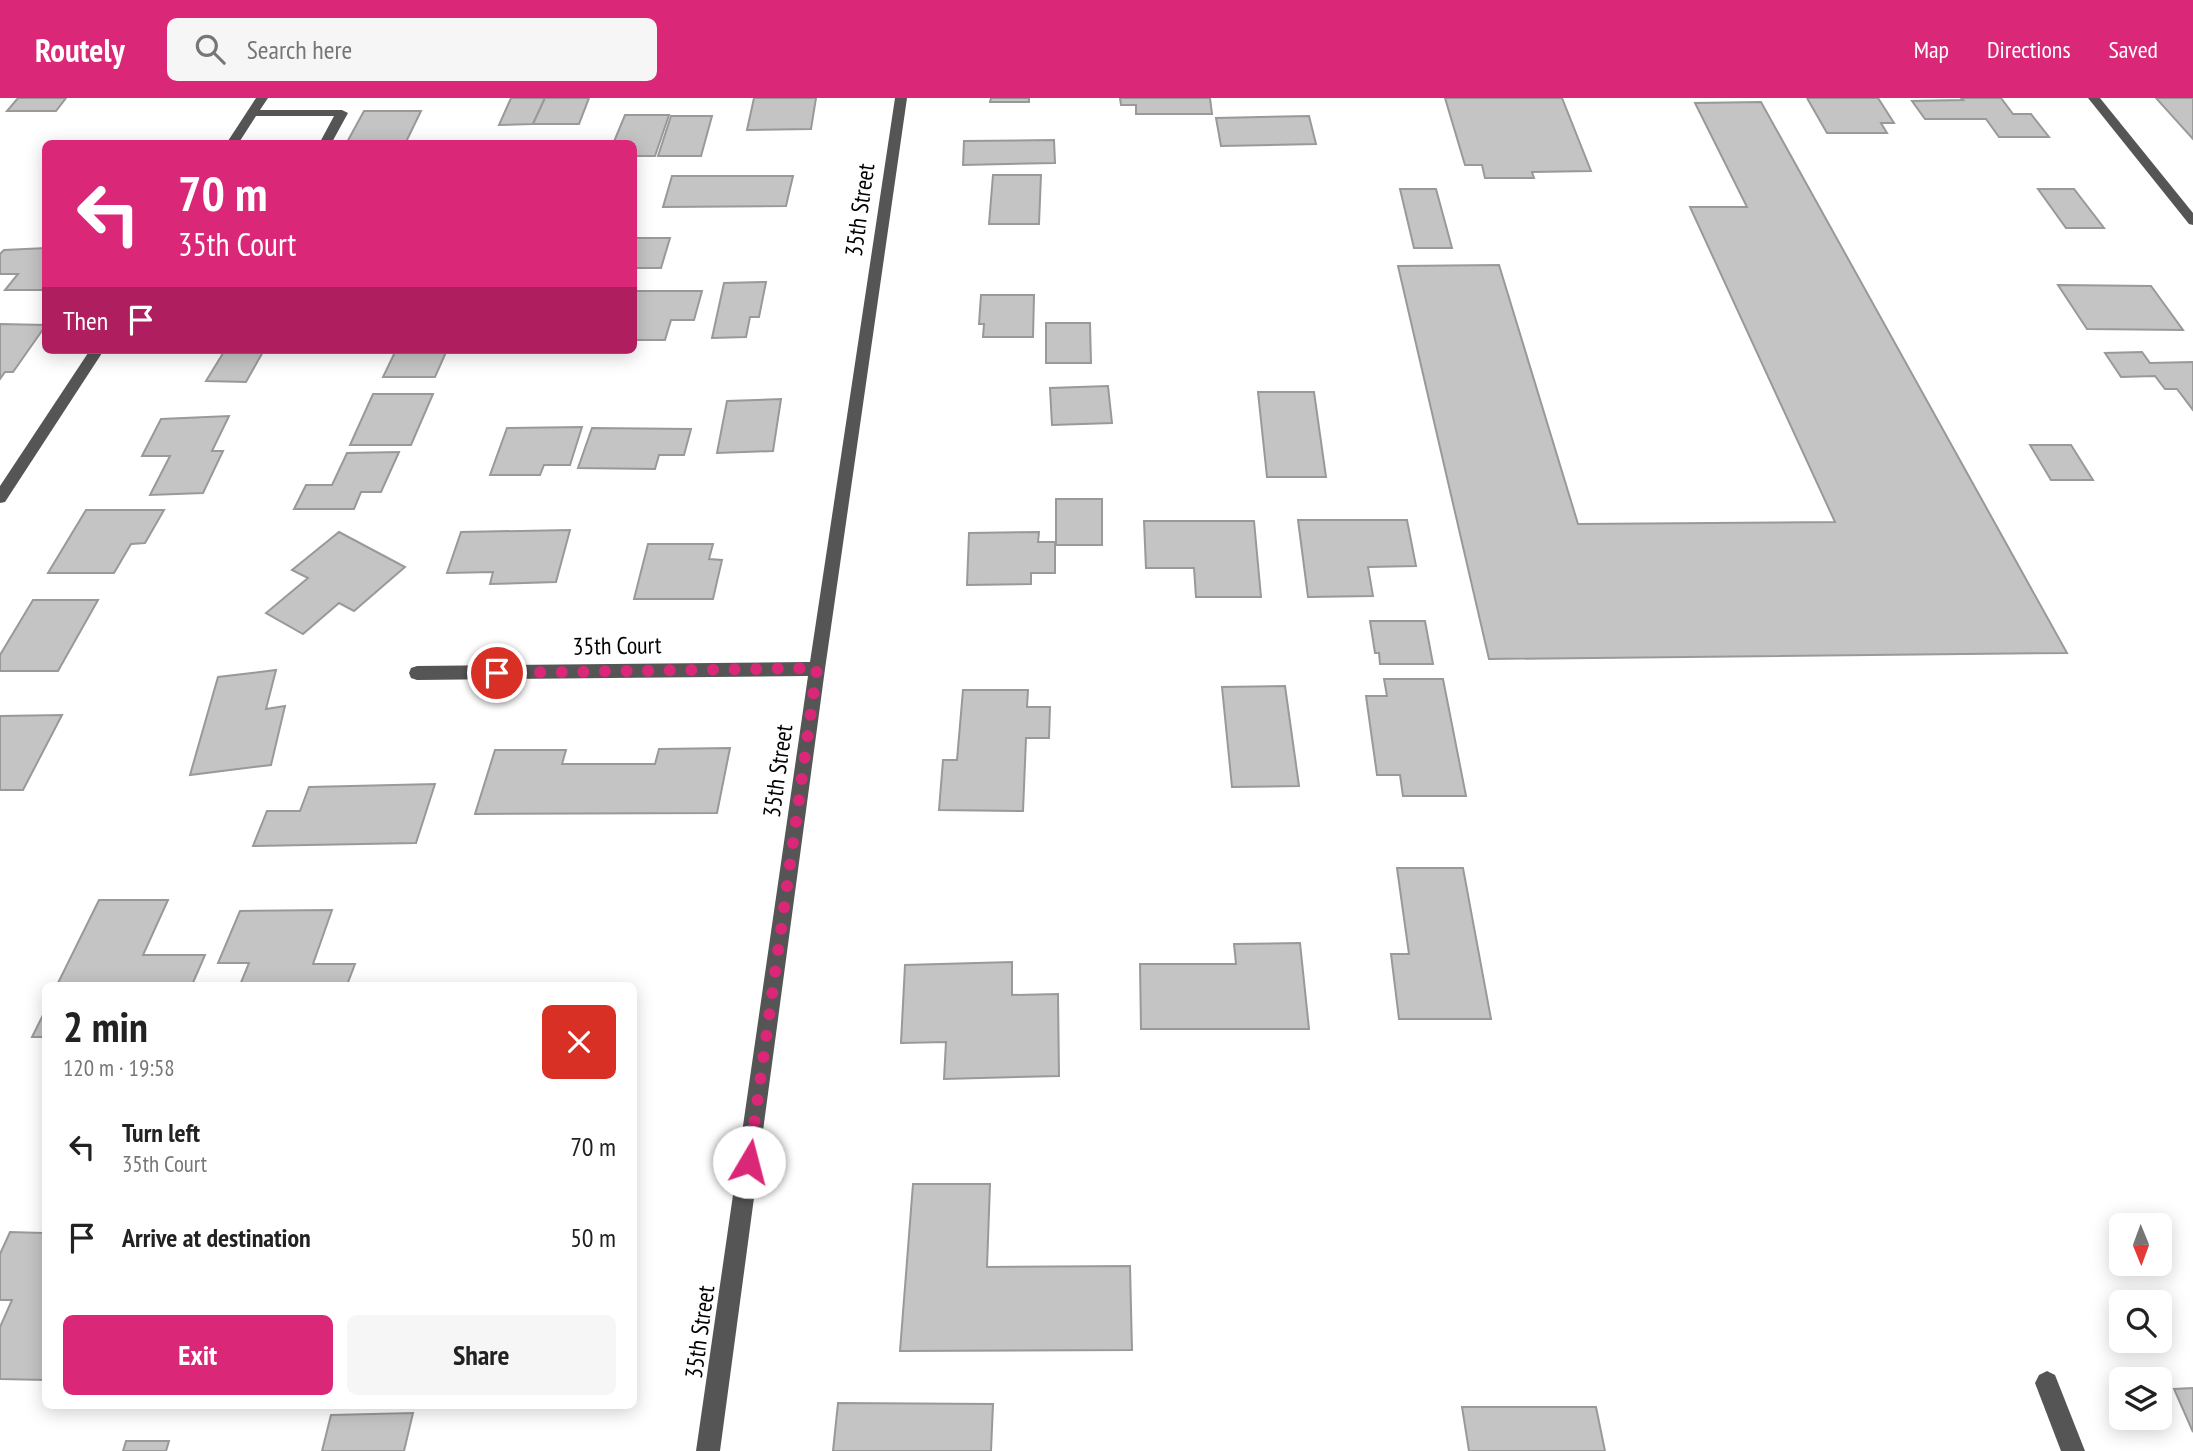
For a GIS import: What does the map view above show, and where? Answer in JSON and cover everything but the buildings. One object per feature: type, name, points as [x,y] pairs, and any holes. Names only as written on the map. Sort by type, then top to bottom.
[{"type":"street","points":[[235,140],[262,98]]},
{"type":"street","name":"35th Street","points":[[708,1451],[817,668],[901,98]]},
{"type":"street","points":[[2094,98],[2193,221]]},
{"type":"street","points":[[252,113],[342,113],[326,140]]},
{"type":"street","points":[[0,498],[94,354]]},
{"type":"street","name":"35th Court","points":[[417,673],[817,668]]},
{"type":"street","points":[[2048,1383],[2073,1451]]},
{"type":"route","points":[[497,673],[817,668],[749,1162]]}]
